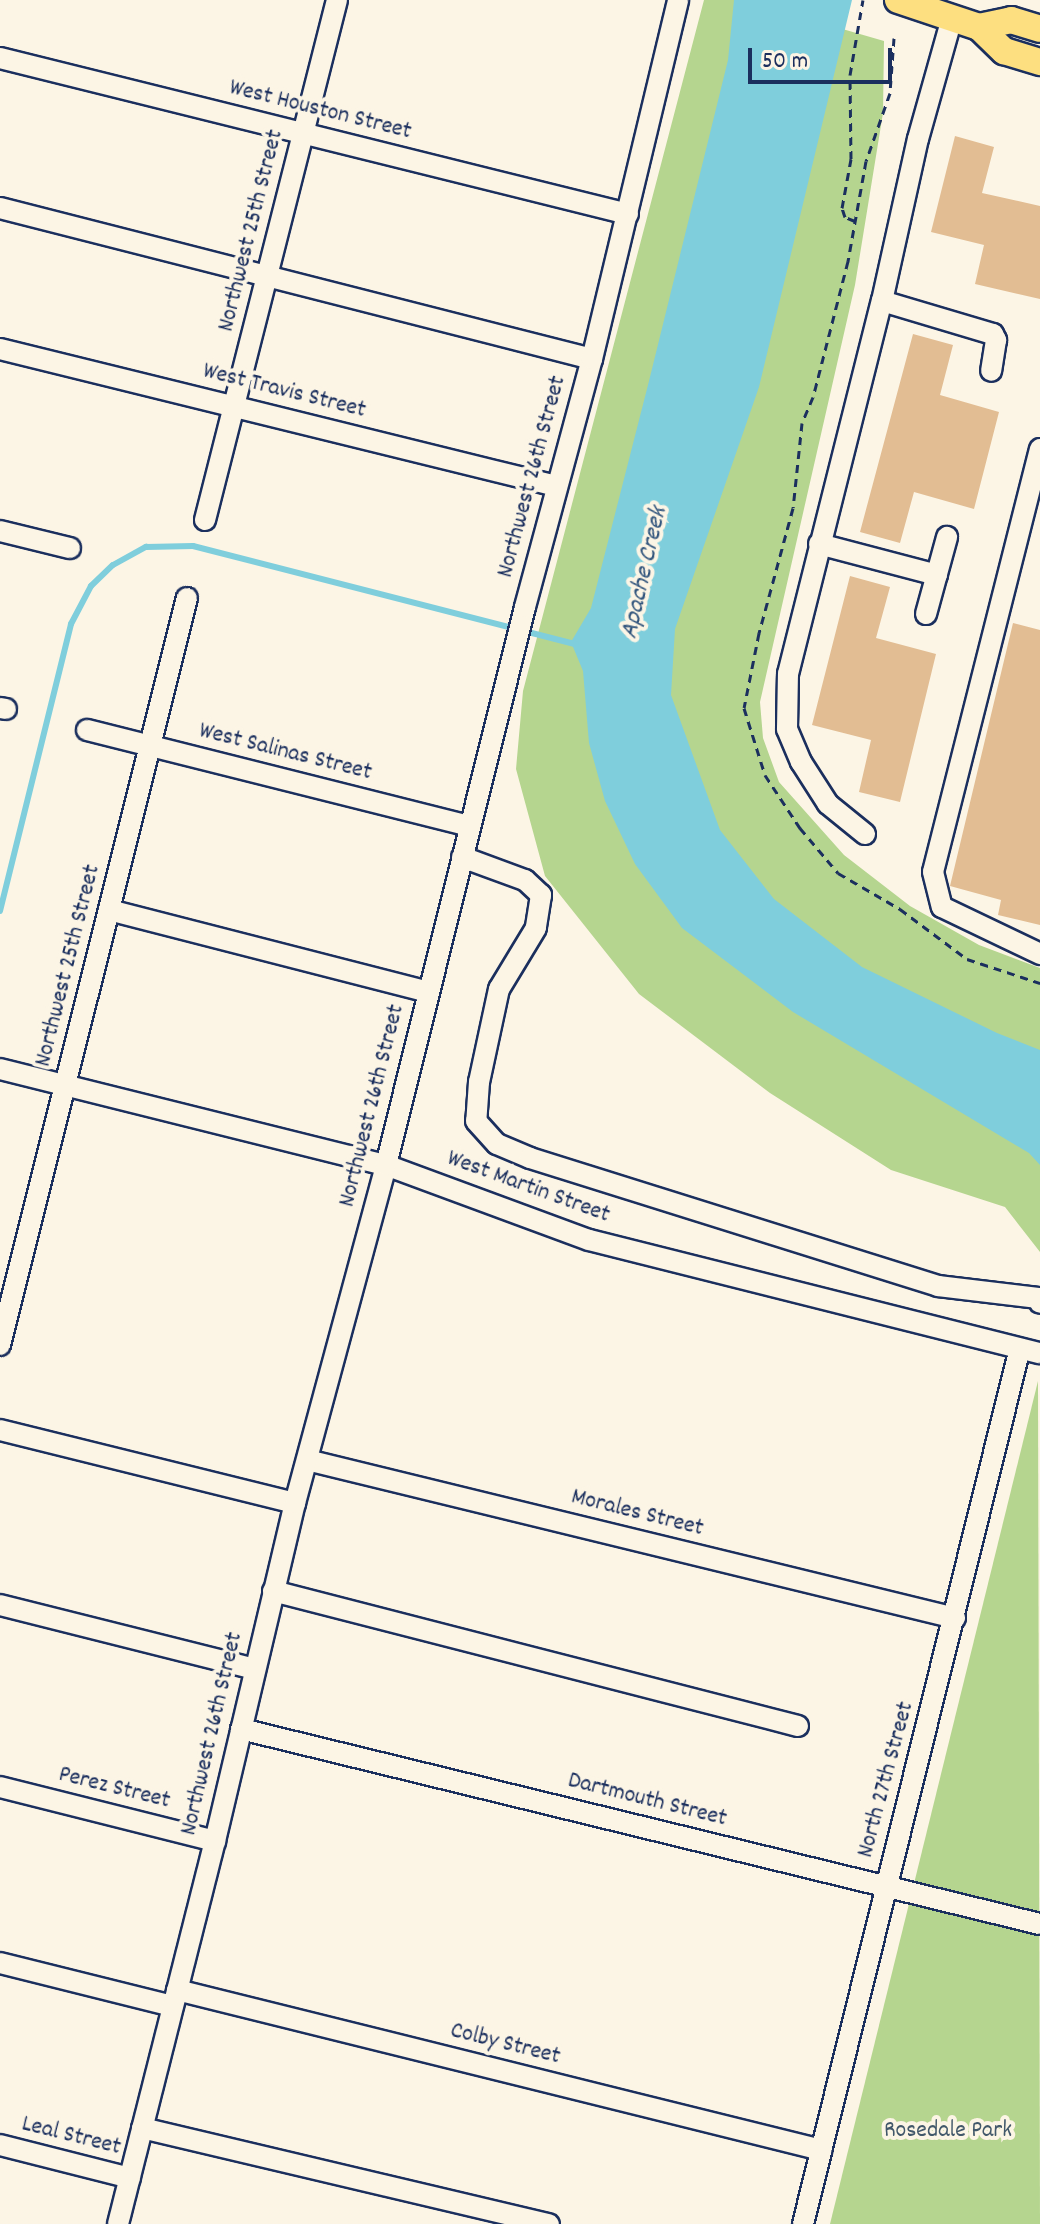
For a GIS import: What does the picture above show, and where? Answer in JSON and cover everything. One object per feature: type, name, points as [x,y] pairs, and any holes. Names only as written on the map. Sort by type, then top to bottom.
[{"type":"main road","points":[[898,0],[979,27],[1004,51],[1040,62]]},
{"type":"main road","points":[[979,27],[1011,20],[1040,29]]},
{"type":"street","name":"Northwest 25th Street","points":[[205,520],[337,0]]},
{"type":"street","name":"Northwest 26th Street","points":[[118,2224],[215,1841],[295,1503],[386,1165],[515,646],[592,359],[678,0]]},
{"type":"street","points":[[865,834],[828,804],[801,762],[787,729],[788,674],[882,301],[918,139],[952,18]]},
{"type":"street","name":"West Houston Street","points":[[0,58],[628,214]]},
{"type":"street","points":[[0,208],[592,359]]},
{"type":"street","points":[[882,301],[993,334],[996,340],[991,371]]},
{"type":"street","name":"West Travis Street","points":[[0,349],[556,486]]},
{"type":"street","points":[[1040,449],[933,872],[942,907],[1040,954]]},
{"type":"street","points":[[0,531],[70,548]]},
{"type":"street","points":[[926,614],[947,537]]},
{"type":"street","points":[[819,544],[937,575]]},
{"type":"street","name":"Northwest 25th Street","points":[[0,1345],[187,598]]},
{"type":"street","name":"West Salinas Street","points":[[87,730],[470,826]]},
{"type":"street","points":[[462,857],[525,880],[541,895],[536,928],[499,989],[479,1082],[476,1121],[497,1144],[530,1158],[938,1286],[1038,1298],[1040,1303]]},
{"type":"street","points":[[109,910],[428,992]]},
{"type":"street","name":"West Martin Street","points":[[0,1069],[386,1165],[589,1240],[1030,1351]]},
{"type":"street","name":"North 27th Street","points":[[803,2224],[955,1618],[1030,1351]]},
{"type":"street","points":[[0,1430],[295,1503]]},
{"type":"street","name":"Morales Street","points":[[307,1460],[955,1618]]},
{"type":"street","points":[[273,1591],[798,1726]]},
{"type":"street","points":[[0,1605],[255,1669]]},
{"type":"street","name":"Dartmouth Street","points":[[241,1729],[1040,1924]]},
{"type":"street","name":"Perez Street","points":[[0,1787],[215,1841]]},
{"type":"street","name":"Colby Street","points":[[0,1963],[175,1998],[821,2150]]},
{"type":"street","points":[[142,2128],[549,2224]]},
{"type":"street","name":"Leal Street","points":[[0,2145],[130,2178]]},
{"type":"path","points":[[855,221],[842,214],[851,159],[850,75],[863,0]]},
{"type":"green space","points":[[704,0],[742,0],[884,41],[883,113],[855,285],[760,702],[763,738],[779,782],[844,855],[910,906],[979,945],[1040,968],[1040,1252],[1005,1207],[891,1170],[770,1093],[639,994],[545,876],[516,769],[523,691]]},
{"type":"green space","name":"Rosedale Park","points":[[1038,1381],[1040,2224],[830,2224]]},
{"type":"water","name":"Apache Creek","points":[[734,0],[852,0],[759,387],[675,629],[671,695],[720,830],[774,899],[862,967],[997,1033],[1040,1050],[1040,1165],[1029,1153],[793,1012],[682,928],[635,864],[605,801],[589,743],[583,671],[571,642],[591,608],[649,381],[728,60]]},
{"type":"building","points":[[955,136],[994,147],[982,193],[1040,206],[1040,299],[975,284],[984,245],[931,232]]},
{"type":"building","points":[[913,334],[953,345],[940,395],[999,412],[974,509],[914,492],[900,543],[860,532]]},
{"type":"building","points":[[850,576],[890,587],[876,638],[936,654],[900,802],[859,792],[871,740],[812,725]]},
{"type":"building","points":[[1013,623],[1040,630],[1040,925],[998,915],[1001,900],[950,886]]},
{"type":"waterway","points":[[0,911],[71,624],[91,586],[113,565],[146,547],[193,546],[576,644]]}]
